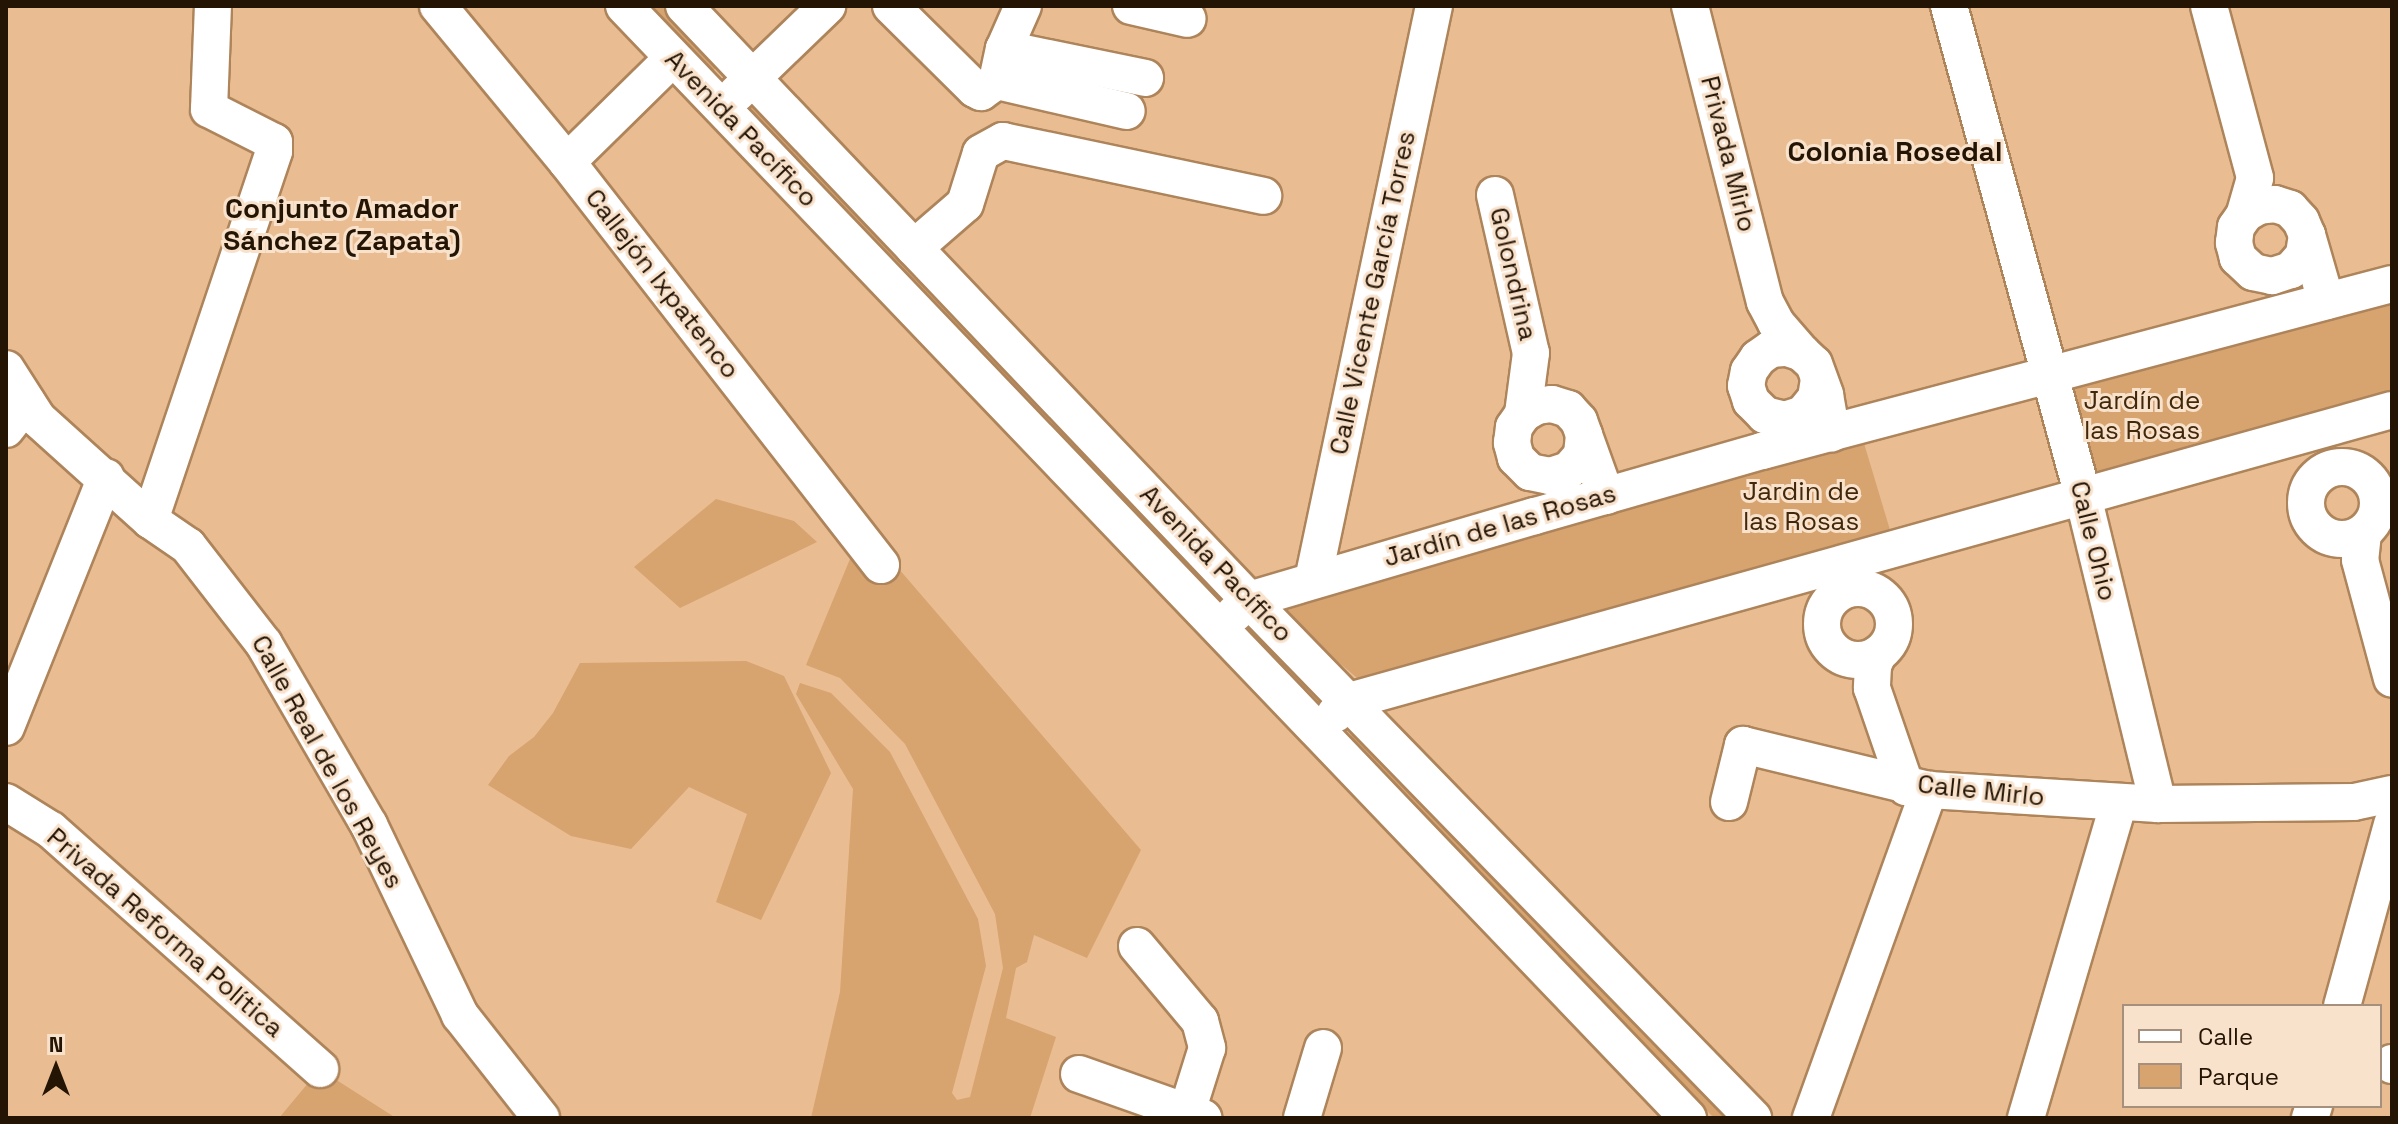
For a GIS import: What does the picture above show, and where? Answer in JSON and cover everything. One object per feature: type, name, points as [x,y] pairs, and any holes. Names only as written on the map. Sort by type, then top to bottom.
[{"type":"street","points":[[150,520],[274,151],[274,142],[209,109],[213,6]]},
{"type":"street","name":"Callejón Ixpatenco","points":[[438,6],[567,162],[881,565]]},
{"type":"street","name":"Avenida Pacífico","points":[[624,6],[1688,1118]]},
{"type":"street","name":"Avenida Pacífico","points":[[684,6],[1249,600],[1753,1118]]},
{"type":"street","points":[[722,107],[827,6]]},
{"type":"street","points":[[891,6],[975,89],[988,90],[1023,6]]},
{"type":"street","points":[[1131,6],[1188,19]]},
{"type":"street","name":"Calle Vicente García Torres","points":[[1313,580],[1434,6]]},
{"type":"street","name":"Privada Mirlo","points":[[1690,6],[1765,302],[1766,326],[1758,358]]},
{"type":"street","name":"Calle Ohio","points":[[1949,6],[2083,496],[2158,804]]},
{"type":"street","points":[[2209,6],[2255,178],[2298,222],[2326,301]]},
{"type":"street","points":[[567,162],[673,58]]},
{"type":"street","points":[[1001,65],[1145,78]]},
{"type":"street","points":[[1001,65],[1127,111]]},
{"type":"street","points":[[914,248],[965,204],[981,153],[1003,141],[1263,196]]},
{"type":"street","points":[[2255,178],[2245,214],[2236,227],[2234,243],[2257,319]]},
{"type":"street","name":"Golondrina","points":[[1495,195],[1531,353],[1576,422],[1606,496]]},
{"type":"street","points":[[2238,258],[2253,272],[2272,276],[2291,270],[2304,255],[2298,222],[2275,204],[2259,206],[2245,214]]},
{"type":"street","name":"Jardín de las Rosas","points":[[1220,627],[1249,600],[1313,580],[1762,451],[2392,284]]},
{"type":"street","name":"Privada Mirlo","points":[[1765,302],[1776,323],[1811,366],[1832,433]]},
{"type":"street","points":[[1751,401],[1765,415],[1785,420],[1803,414],[1816,398],[1811,366],[1787,348],[1771,349],[1758,358],[1749,371],[1746,386],[1762,451]]},
{"type":"street","name":"Golondrina","points":[[1523,414],[1531,353]]},
{"type":"street","name":"Calle Real de los Reyes","points":[[6,369],[16,416],[38,419],[106,477],[150,520],[188,546],[264,644],[369,825],[460,1015],[541,1118]]},
{"type":"street","points":[[1516,458],[1530,472],[1550,476],[1569,470],[1582,455],[1576,422],[1552,404],[1537,406],[1523,414],[1514,427],[1512,443],[1516,458],[1535,516]]},
{"type":"street","points":[[1319,729],[1349,701],[2392,410]]},
{"type":"street","points":[[2347,422],[2362,473]]},
{"type":"street","points":[[2293,437],[2308,491],[2306,508],[2312,525],[2326,536],[2356,545]]},
{"type":"street","points":[[2308,491],[2317,477],[2331,469],[2347,467],[2362,473],[2374,486],[2379,503],[2375,520],[2356,545]]},
{"type":"street","points":[[6,727],[24,689],[106,477]]},
{"type":"street","points":[[2356,545],[2392,679]]},
{"type":"street","points":[[1866,556],[1877,594]]},
{"type":"street","points":[[1812,572],[1824,611]]},
{"type":"street","points":[[1824,611],[1833,598],[1846,590],[1862,589],[1877,594],[1890,607],[1894,624],[1890,641],[1875,671]]},
{"type":"street","name":"Calle Mirlo","points":[[1824,611],[1821,628],[1827,645],[1840,656],[1875,671],[1918,788],[2158,804]]},
{"type":"street","points":[[1729,802],[1743,745],[1918,788],[1811,1118]]},
{"type":"street","points":[[2158,804],[2354,802],[2392,794]]},
{"type":"street","name":"Privada Reforma Política","points":[[6,802],[51,830],[320,1069]]},
{"type":"street","points":[[2026,1118],[2119,803]]},
{"type":"street","points":[[2343,1004],[2392,824]]},
{"type":"street","points":[[1079,1074],[1195,1115],[1207,1048],[1200,1021],[1137,946]]},
{"type":"street","points":[[1302,1118],[1323,1048]]},
{"type":"green space","points":[[645,6],[663,6],[719,65],[710,74]]},
{"type":"green space","points":[[756,104],[1218,589],[1212,594],[748,111]]},
{"type":"green space","name":"Jardín de las Rosas","points":[[2392,293],[2392,404],[2095,490],[2064,376]]},
{"type":"green space","name":"Jardin de las Rosas","points":[[1860,430],[1893,540],[1370,689],[1323,649],[1277,601]]},
{"type":"green space","points":[[716,499],[794,521],[817,542],[680,608],[634,567]]},
{"type":"green space","points":[[855,518],[1141,850],[1087,958],[1034,935],[1027,962],[1016,968],[1006,1018],[1056,1037],[1030,1118],[811,1118],[840,992],[853,789],[796,694],[800,683],[831,693],[890,752],[978,919],[986,966],[952,1093],[957,1100],[970,1097],[1003,968],[995,914],[905,744],[840,678],[806,665],[855,547]]},
{"type":"green space","points":[[1246,626],[1324,701],[1317,707],[1246,639]]},
{"type":"green space","points":[[746,661],[784,676],[831,773],[761,920],[716,902],[747,814],[689,787],[631,849],[571,836],[488,785],[509,756],[534,737],[553,713],[580,663]]},
{"type":"green space","points":[[1345,724],[1731,1118],[1714,1118],[1359,750]]},
{"type":"green space","points":[[327,1074],[396,1118],[279,1118],[314,1076]]},
{"type":"district","name":"Colonia Rosedal","points":[[1895,151]]},
{"type":"district","name":"Conjunto Amador Sánchez (Zapata)","points":[[342,224]]}]
